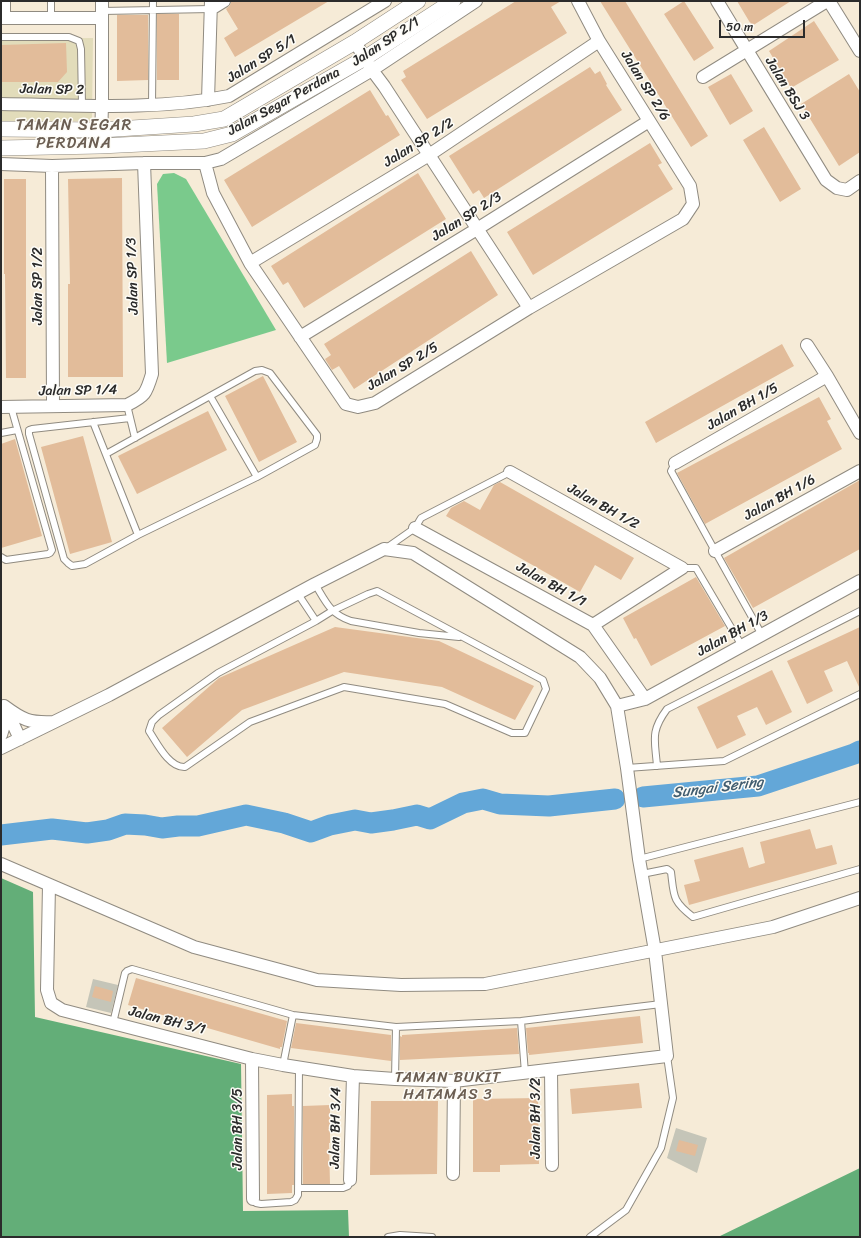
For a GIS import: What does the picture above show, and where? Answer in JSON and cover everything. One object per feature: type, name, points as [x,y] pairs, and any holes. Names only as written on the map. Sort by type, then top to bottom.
[{"type":"street","points":[[4,1],[2,18],[51,18],[102,10],[102,100],[100,146]]},
{"type":"street","points":[[208,100],[211,5],[224,1]]},
{"type":"street","name":"Jalan Segar Perdana","points":[[1,129],[101,130],[194,124],[224,119],[355,42],[418,1]]},
{"type":"street","name":"Jalan Segar Perdana","points":[[1,148],[100,146],[204,141],[232,134],[369,64],[453,1]]},
{"type":"street","name":"Jalan SP 2/1","points":[[1,164],[52,166],[205,163],[221,159],[369,64],[476,1]]},
{"type":"street","name":"Jalan SP 2/6","points":[[578,1],[598,41],[690,186]]},
{"type":"street","name":"Jalan BSJ 3","points":[[717,1],[826,180],[837,188],[847,190],[860,181]]},
{"type":"street","points":[[703,77],[828,1],[860,51]]},
{"type":"street","name":"Jalan SP 5/1","points":[[119,106],[152,106],[208,100],[229,96],[382,2]]},
{"type":"street","name":"Jalan SP 2/2","points":[[250,263],[429,155],[598,41]]},
{"type":"street","points":[[355,42],[529,308]]},
{"type":"street","name":"Jalan SP 2","points":[[1,104],[82,105],[102,100],[119,106]]},
{"type":"street","name":"Jalan SP 2/3","points":[[300,337],[477,229],[649,121]]},
{"type":"street","name":"Jalan SP 1/3","points":[[144,163],[152,374],[148,387]]},
{"type":"street","name":"Jalan SP 2/5","points":[[205,163],[213,193],[250,263],[346,404],[358,407],[375,403],[529,308],[683,219],[693,204],[690,186]]},
{"type":"street","name":"Jalan SP 1/2","points":[[52,166],[53,406]]},
{"type":"street","points":[[806,345],[827,376],[860,433]]},
{"type":"street","name":"Jalan BH 1/5","points":[[675,463],[827,376]]},
{"type":"street","name":"Jalan SP 1/4","points":[[6,407],[127,405],[141,398],[148,387]]},
{"type":"street","name":"Jalan BH 1/2","points":[[510,472],[682,568]]},
{"type":"street","name":"Jalan BH 1/6","points":[[715,551],[860,472]]},
{"type":"street","name":"Jalan BH 1/1","points":[[415,528],[593,625],[645,699]]},
{"type":"street","points":[[1,748],[58,722],[109,696],[315,584],[384,549],[413,553],[580,657],[600,678],[617,706],[639,859],[655,951],[667,1056]]},
{"type":"street","points":[[593,625],[682,568]]},
{"type":"street","name":"Jalan BH 1/3","points":[[617,706],[645,699],[860,580]]},
{"type":"street","points":[[3,702],[18,716],[32,722],[58,722]]},
{"type":"street","points":[[1,735],[3,732],[4,722],[3,702]]},
{"type":"street","points":[[3,702],[20,739]]},
{"type":"street","points":[[1,864],[22,872],[49,886],[194,947],[317,980],[400,985],[485,984],[774,927],[860,898]]},
{"type":"street","name":"Jalan BH 3/1","points":[[49,886],[47,990],[51,1003],[62,1010],[283,1065],[353,1076],[395,1080],[454,1081],[667,1056]]},
{"type":"street","name":"Jalan BH 3/5","points":[[252,1058],[253,1199]]},
{"type":"street","name":"Jalan BH 3/2","points":[[551,1070],[552,1165]]},
{"type":"street","name":"Jalan BH 3/4","points":[[350,1180],[353,1076]]},
{"type":"street","points":[[453,1174],[454,1081]]},
{"type":"lane","points":[[51,1],[51,18]]},
{"type":"lane","points":[[152,106],[153,1]]},
{"type":"lane","points":[[102,10],[153,10],[211,5]]},
{"type":"lane","points":[[1,37],[70,37],[79,41],[82,49],[82,105]]},
{"type":"lane","points":[[106,454],[255,371],[262,370],[270,372],[316,435],[317,439],[315,445],[257,477],[138,535],[85,564],[72,566],[64,559],[29,430],[130,418]]},
{"type":"lane","points":[[210,396],[257,477]]},
{"type":"lane","points":[[127,405],[135,438]]},
{"type":"lane","points":[[1,558],[6,560],[48,554],[52,550],[18,430],[6,407]]},
{"type":"lane","points":[[93,422],[138,535]]},
{"type":"lane","points":[[1,433],[18,430]]},
{"type":"lane","points":[[675,463],[672,470],[715,551],[762,634]]},
{"type":"lane","points":[[384,549],[415,528],[421,518],[510,472]]},
{"type":"lane","points":[[682,568],[696,568],[742,646]]},
{"type":"lane","points":[[315,584],[332,611],[340,618],[419,633],[461,638]]},
{"type":"lane","points":[[377,591],[461,638],[543,680],[546,689],[525,733],[512,733],[445,704],[344,687],[250,722],[185,767],[179,767],[172,763],[149,731],[152,722],[218,672],[316,621],[332,611],[377,591]]},
{"type":"lane","points":[[298,594],[316,621]]},
{"type":"lane","points":[[657,766],[654,733],[659,719],[667,709],[860,611]]},
{"type":"lane","points":[[627,768],[724,761],[860,694]]},
{"type":"lane","points":[[639,859],[860,802]]},
{"type":"lane","points":[[642,874],[669,869],[671,872],[674,898],[681,908],[694,917],[860,869]]},
{"type":"lane","points":[[113,1023],[125,973],[132,969],[293,1015],[396,1026],[521,1021],[661,1004]]},
{"type":"lane","points":[[283,1065],[293,1015]]},
{"type":"lane","points":[[521,1021],[525,1073]]},
{"type":"lane","points":[[395,1080],[396,1026]]},
{"type":"lane","points":[[590,1237],[626,1210],[661,1148],[673,1098],[667,1056]]},
{"type":"lane","points":[[253,1199],[256,1203],[261,1204],[291,1202],[295,1200],[298,1195],[299,1068]]},
{"type":"lane","points":[[298,1188],[343,1188],[348,1186],[350,1180]]},
{"type":"lane","points":[[388,1237],[400,1234],[432,1237]]},
{"type":"shaded area","points":[[93,38],[92,121],[1,121],[1,39]]},
{"type":"shaded area","points":[[93,979],[118,985],[111,1013],[86,1007]]},
{"type":"shaded area","points":[[676,1128],[707,1138],[697,1173],[667,1158]]},
{"type":"green space","points":[[174,173],[186,179],[276,330],[167,363],[157,184],[163,174]]},
{"type":"green space","points":[[1,878],[33,892],[35,1017],[241,1064],[243,1211],[348,1210],[349,1237],[1,1237]]},
{"type":"green space","points":[[860,1168],[860,1237],[718,1237]]},
{"type":"building","points":[[231,1],[329,1],[235,57],[224,38],[238,29],[226,9],[230,5]]},
{"type":"building","points":[[516,1],[561,1],[551,7],[567,33],[427,119],[401,80],[406,77],[403,71]]},
{"type":"building","points":[[600,1],[625,1],[708,136],[691,147]]},
{"type":"building","points":[[684,1],[714,48],[694,61],[664,14]]},
{"type":"building","points":[[737,1],[791,1],[752,26]]},
{"type":"building","points":[[157,14],[179,14],[179,80],[157,80]]},
{"type":"building","points":[[117,15],[148,15],[148,80],[117,81]]},
{"type":"building","points":[[814,21],[839,60],[791,88],[769,51]]},
{"type":"building","points":[[66,43],[67,72],[58,82],[1,82],[1,45]]},
{"type":"building","points":[[590,67],[595,74],[600,71],[607,84],[606,85],[622,110],[484,198],[479,190],[473,194],[449,156]]},
{"type":"building","points":[[731,74],[753,111],[730,125],[708,87]]},
{"type":"building","points":[[849,74],[860,92],[860,152],[839,166],[801,104]]},
{"type":"building","points":[[370,90],[400,135],[252,227],[224,180]]},
{"type":"building","points":[[764,127],[801,189],[780,202],[743,140]]},
{"type":"building","points":[[650,143],[662,163],[658,165],[673,189],[533,275],[507,232]]},
{"type":"building","points":[[418,173],[446,219],[304,308],[288,282],[283,285],[271,266]]},
{"type":"building","points":[[122,178],[123,377],[68,377],[68,284],[70,284],[68,179]]},
{"type":"building","points":[[4,179],[26,179],[26,378],[6,378]]},
{"type":"building","points":[[471,251],[498,295],[354,389],[339,366],[332,370],[325,359],[331,355],[324,344]]},
{"type":"building","points":[[782,344],[794,366],[656,443],[645,422]]},
{"type":"building","points":[[263,376],[297,442],[259,462],[225,396]]},
{"type":"building","points":[[819,397],[831,419],[827,421],[842,449],[705,524],[677,473]]},
{"type":"building","points":[[208,411],[227,450],[137,494],[118,456]]},
{"type":"building","points":[[83,436],[112,542],[70,554],[41,447]]},
{"type":"building","points":[[15,439],[42,536],[1,548],[1,444]]},
{"type":"building","points":[[860,480],[860,549],[753,608],[724,558]]},
{"type":"building","points":[[500,482],[634,558],[621,580],[595,565],[580,592],[446,516],[451,508],[464,501],[480,510],[494,485]]},
{"type":"building","points":[[696,577],[725,626],[651,666],[623,618]]},
{"type":"building","points":[[335,627],[439,641],[534,686],[515,720],[442,687],[344,672],[242,710],[187,757],[162,728],[219,678]]},
{"type":"building","points":[[860,627],[860,689],[847,661],[824,671],[833,691],[807,704],[787,661]]},
{"type":"building","points":[[772,670],[792,712],[766,725],[757,707],[737,716],[746,735],[717,749],[697,707]]},
{"type":"building","points":[[810,829],[816,849],[832,845],[837,864],[689,905],[684,885],[700,881],[694,860],[743,847],[749,868],[765,863],[760,842]]},
{"type":"building","points":[[136,978],[287,1021],[282,1047],[280,1047],[280,1049],[128,1005]]},
{"type":"building","points":[[95,986],[113,991],[111,1002],[92,997]]},
{"type":"building","points":[[640,1016],[643,1043],[529,1055],[528,1053],[526,1028]]},
{"type":"building","points":[[296,1023],[391,1035],[391,1061],[291,1048]]},
{"type":"building","points":[[517,1028],[519,1054],[400,1060],[400,1036],[402,1037],[402,1035]]},
{"type":"building","points":[[639,1083],[642,1108],[572,1114],[570,1089]]},
{"type":"building","points":[[292,1094],[292,1106],[294,1106],[294,1185],[292,1185],[292,1193],[267,1194],[267,1095]]},
{"type":"building","points":[[538,1098],[539,1164],[500,1165],[500,1172],[473,1172],[473,1099]]},
{"type":"building","points":[[371,1101],[438,1101],[437,1174],[370,1175]]},
{"type":"building","points":[[330,1105],[330,1184],[303,1184],[303,1106]]},
{"type":"building","points":[[679,1140],[698,1145],[695,1156],[676,1151]]},
{"type":"waterway","name":"Sungai Sering","points":[[643,797],[758,786],[860,751]]},
{"type":"waterway","name":"Sungai Sering","points":[[1,835],[52,829],[87,833],[108,830],[125,824],[162,828],[198,826],[246,815],[284,823],[311,832],[330,825],[355,820],[371,823],[417,815],[430,819],[463,803],[483,799],[500,804],[549,806],[615,799]]},
{"type":"district","name":"TAMAN SEGAR PERDANA","points":[[74,135]]},
{"type":"district","name":"TAMAN BUKIT HATAMAS 3","points":[[448,1086]]}]
